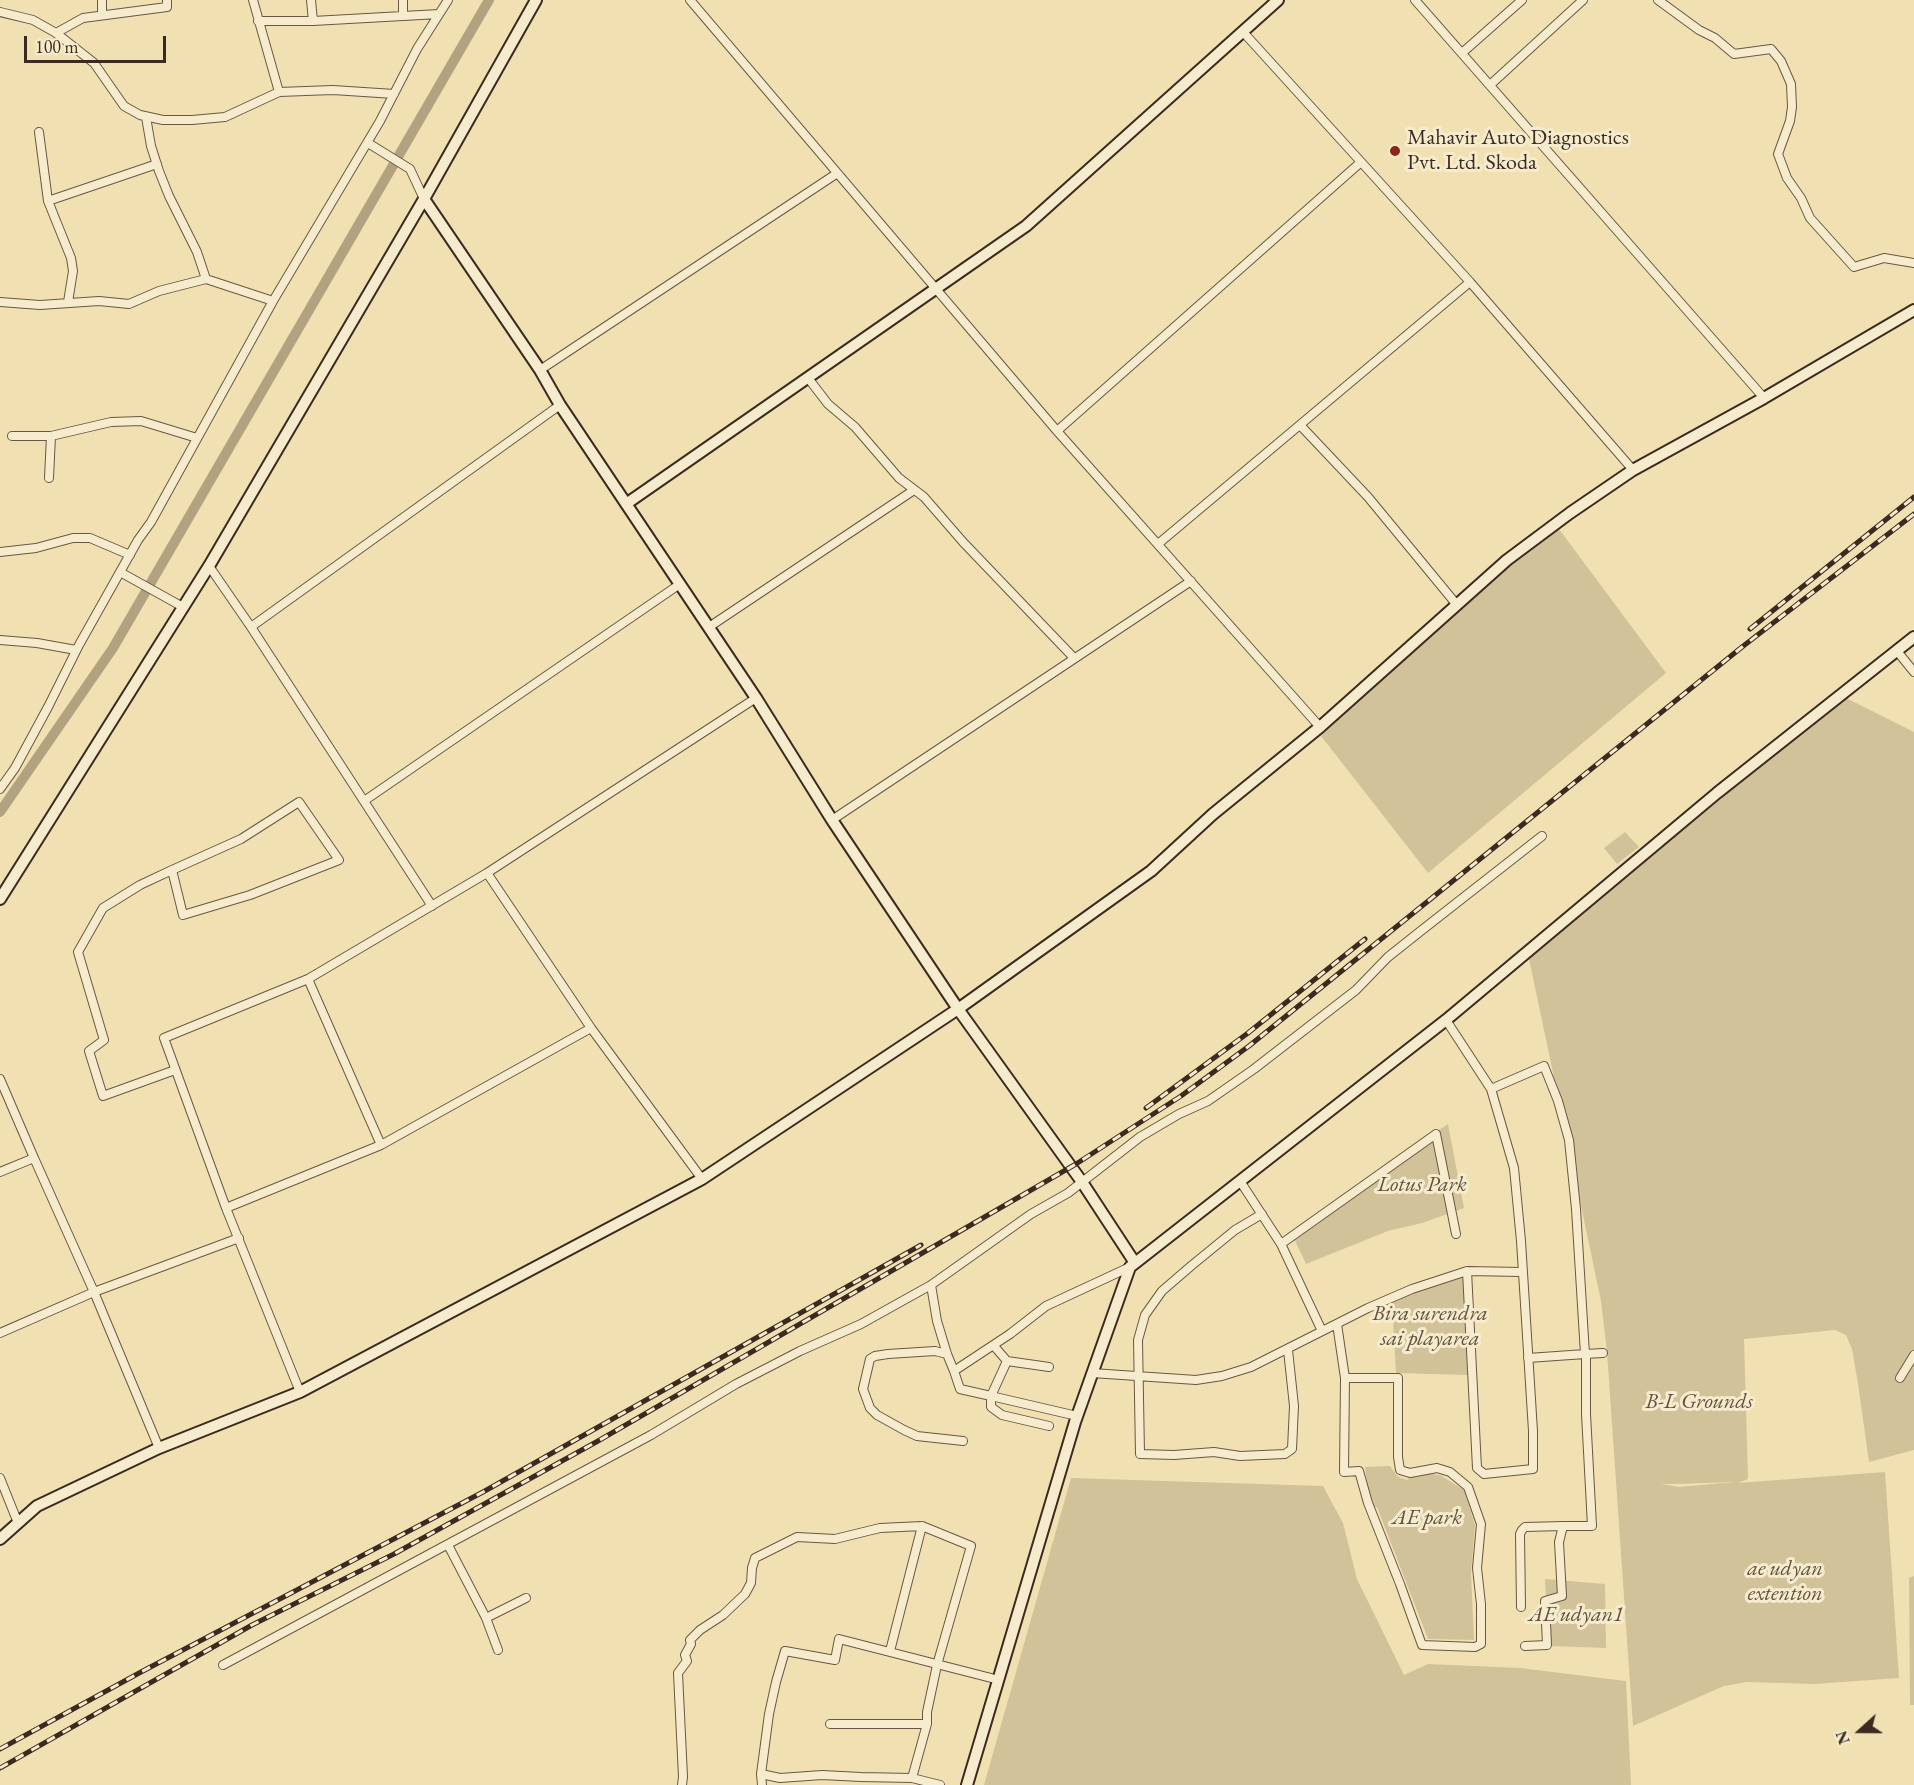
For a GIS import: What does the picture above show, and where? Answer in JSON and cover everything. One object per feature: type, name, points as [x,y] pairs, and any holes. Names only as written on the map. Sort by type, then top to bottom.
[{"type":"street","points":[[102,0],[102,15]]},
{"type":"street","points":[[56,33],[83,18],[167,7],[167,0]]},
{"type":"street","points":[[253,0],[279,92]]},
{"type":"street","points":[[311,0],[313,21]]},
{"type":"street","points":[[403,16],[404,0]]},
{"type":"street","points":[[0,789],[15,768],[76,650],[151,522],[273,301],[368,143],[417,49],[448,0]]},
{"type":"street","points":[[0,898],[209,566],[424,200],[536,0]]},
{"type":"street","points":[[690,0],[1057,431],[1320,726]]},
{"type":"street","points":[[626,504],[1026,226],[1244,33],[1278,0]]},
{"type":"street","points":[[1415,0],[1764,398]]},
{"type":"street","points":[[1462,53],[1522,0]]},
{"type":"street","points":[[1490,85],[1583,0]]},
{"type":"street","points":[[1658,0],[1699,30],[1715,38],[1734,54],[1771,49],[1781,61],[1791,84],[1790,121],[1778,154],[1787,178],[1801,198],[1810,218],[1854,267],[1884,258],[1914,262]]},
{"type":"street","points":[[0,12],[33,20],[56,33],[94,63],[124,105],[146,117],[163,120],[192,120],[225,117],[279,92],[333,90],[394,94]]},
{"type":"street","points":[[258,21],[313,21],[439,14]]},
{"type":"street","points":[[1244,33],[1470,282],[1633,470]]},
{"type":"street","points":[[146,117],[157,164],[169,196],[197,252],[206,279]]},
{"type":"street","points":[[39,132],[48,201],[71,258],[73,271],[68,302]]},
{"type":"street","points":[[368,143],[410,169],[424,200],[540,370],[560,405],[756,698],[832,820],[958,1010],[1082,1182],[1133,1265]]},
{"type":"street","points":[[1057,431],[1361,162]]},
{"type":"street","points":[[48,201],[157,164]]},
{"type":"street","points":[[540,370],[836,174]]},
{"type":"street","points":[[0,302],[40,305],[99,301],[129,304],[159,291],[206,279],[273,301]]},
{"type":"street","points":[[1158,544],[1470,282]]},
{"type":"street","points":[[0,1539],[37,1506],[159,1448],[300,1392],[702,1179],[958,1010],[1151,871],[1213,814],[1320,726],[1507,561],[1570,513],[1633,470],[1764,398],[1914,310]]},
{"type":"street","points":[[807,378],[828,404],[855,427],[899,478],[924,497],[963,542],[1074,658]]},
{"type":"street","points":[[251,627],[560,405]]},
{"type":"street","points":[[12,436],[51,436],[111,422],[141,421],[197,438]]},
{"type":"street","points":[[1299,425],[1368,496],[1457,605]]},
{"type":"street","points":[[51,436],[51,477]]},
{"type":"street","points":[[709,627],[915,490]]},
{"type":"street","points":[[0,552],[36,548],[73,538],[90,538],[130,555]]},
{"type":"street","points":[[209,566],[432,906]]},
{"type":"street","points":[[120,572],[183,607]]},
{"type":"street","points":[[832,820],[1191,581]]},
{"type":"street","points":[[364,801],[680,584]]},
{"type":"street","points":[[954,1371],[994,1346],[1046,1306],[1133,1265],[1446,1020],[1717,793],[1914,637]]},
{"type":"street","points":[[0,640],[37,643],[76,650]]},
{"type":"street","points":[[1897,651],[1914,672]]},
{"type":"street","points":[[300,1392],[226,1208],[164,1038],[308,979],[487,873],[756,698]]},
{"type":"street","points":[[172,870],[183,915],[250,895],[339,860],[299,802],[241,838],[172,870],[140,885],[103,908],[78,952],[104,1040],[89,1052],[103,1096],[176,1070]]},
{"type":"street","points":[[223,1665],[651,1435],[736,1384],[800,1351],[861,1324],[931,1285],[1031,1214],[1082,1182],[1140,1137],[1179,1114],[1208,1101],[1254,1069],[1356,990],[1388,957],[1542,837]]},
{"type":"street","points":[[487,873],[591,1028],[702,1179]]},
{"type":"street","points":[[308,979],[381,1145]]},
{"type":"street","points":[[1446,1020],[1491,1089],[1514,1168],[1533,1431],[1533,1470],[1484,1474],[1477,1468],[1467,1271]]},
{"type":"street","points":[[226,1208],[381,1145],[591,1028]]},
{"type":"street","points":[[1491,1089],[1544,1066],[1558,1101],[1569,1140],[1576,1209],[1585,1354],[1592,1526],[1525,1527],[1522,1530],[1520,1534],[1521,1606]]},
{"type":"street","points":[[0,1079],[94,1292],[159,1448]]},
{"type":"street","points":[[1281,1244],[1436,1134],[1456,1234]]},
{"type":"street","points":[[0,1172],[34,1158]]},
{"type":"street","points":[[1240,1181],[1281,1244],[1322,1331]]},
{"type":"street","points":[[1262,1214],[1236,1230],[1162,1291],[1145,1315],[1138,1340],[1140,1454],[1174,1455],[1214,1452],[1240,1456],[1285,1454],[1292,1449],[1294,1406],[1288,1350]]},
{"type":"street","points":[[0,1334],[94,1292],[239,1238]]},
{"type":"street","points":[[967,1785],[1077,1416],[1133,1265]]},
{"type":"street","points":[[1092,1373],[1196,1380],[1222,1376],[1251,1367],[1412,1289],[1467,1271],[1522,1272]]},
{"type":"street","points":[[931,1285],[937,1321],[960,1389],[1077,1416]]},
{"type":"street","points":[[1337,1324],[1345,1378],[1344,1473],[1359,1471],[1368,1503],[1422,1645],[1475,1647],[1481,1644],[1481,1604],[1477,1569],[1481,1524],[1468,1487],[1450,1472],[1437,1468],[1410,1473],[1400,1470],[1398,1378],[1345,1378]]},
{"type":"street","points":[[994,1346],[1007,1360],[1049,1367]]},
{"type":"street","points":[[947,1354],[935,1351],[888,1353],[875,1356],[870,1359],[863,1389],[870,1408],[904,1430],[916,1436],[963,1441]]},
{"type":"street","points":[[1528,1358],[1603,1353]]},
{"type":"street","points":[[1900,1378],[1914,1355]]},
{"type":"street","points":[[1007,1360],[991,1396],[991,1407],[1002,1414],[1049,1426]]},
{"type":"street","points":[[0,1478],[18,1523]]},
{"type":"street","points":[[890,1651],[922,1526]]},
{"type":"street","points":[[682,1785],[678,1673],[687,1661],[685,1655],[691,1644],[690,1640],[700,1630],[737,1604],[745,1594],[751,1582],[755,1558],[797,1537],[836,1539],[880,1528],[922,1526],[971,1546],[937,1665],[927,1712],[927,1724],[912,1778]]},
{"type":"street","points":[[1525,1646],[1547,1644],[1545,1600],[1562,1596],[1559,1542],[1563,1526]]},
{"type":"street","points":[[448,1545],[486,1618],[498,1650]]},
{"type":"street","points":[[486,1618],[526,1599]]},
{"type":"street","points":[[762,1785],[761,1774],[773,1693],[785,1651],[835,1660],[839,1639],[999,1680]]},
{"type":"street","points":[[830,1724],[927,1724]]},
{"type":"street","points":[[761,1774],[780,1778],[822,1775],[912,1778],[940,1785]]},
{"type":"green space","points":[[1556,525],[1666,673],[1428,873],[1321,736],[1502,567]]},
{"type":"green space","points":[[1844,697],[1914,732],[1914,1450],[1869,1462],[1852,1349],[1846,1335],[1835,1330],[1744,1339],[1748,1479],[1738,1483],[1885,1472],[1899,1678],[1814,1684],[1747,1682],[1724,1686],[1633,1726],[1607,1352],[1601,1301],[1528,954],[1602,891],[1683,830]],"holes":[[[1735,1482],[1679,1487],[1661,1484]]]},
{"type":"green space","points":[[1625,832],[1639,847],[1617,864],[1604,848]]},
{"type":"green space","name":"Lotus Park","points":[[1448,1124],[1464,1208],[1422,1223],[1388,1231],[1306,1264],[1291,1232]]},
{"type":"green space","name":"Bira surendra sai playarea","points":[[1464,1276],[1469,1375],[1396,1373],[1392,1303],[1414,1292]]},
{"type":"green space","name":"AE park","points":[[1390,1466],[1398,1477],[1407,1480],[1415,1472],[1440,1475],[1464,1490],[1475,1525],[1471,1573],[1474,1640],[1428,1639],[1377,1507],[1370,1509],[1365,1467]]},
{"type":"green space","points":[[1071,1478],[1323,1486],[1343,1523],[1357,1579],[1404,1675],[1428,1664],[1520,1668],[1626,1681],[1631,1785],[984,1785]]},
{"type":"green space","points":[[1914,1576],[1914,1705],[1910,1705],[1909,1578]]},
{"type":"green space","name":"AE udyan1","points":[[1545,1579],[1605,1584],[1606,1648],[1548,1646]]},
{"type":"waterway","points":[[0,812],[113,648],[489,0]]},
{"type":"railway","points":[[1750,629],[1914,497]]},
{"type":"railway","points":[[0,1768],[252,1625],[394,1554],[598,1441],[1076,1164],[1181,1096],[1249,1046],[1742,647],[1914,514]]},
{"type":"railway","points":[[1146,1108],[1248,1033],[1365,939]]},
{"type":"railway","points":[[0,1749],[483,1492],[921,1245]]},
{"type":"place","name":"Mahavir Auto Diagnostics Pvt. Ltd. Skoda","points":[[1395,151]]},
{"type":"park label","name":"B-L Grounds","points":[[1699,1402]]},
{"type":"park label","name":"ae udyan extention","points":[[1785,1582]]}]
